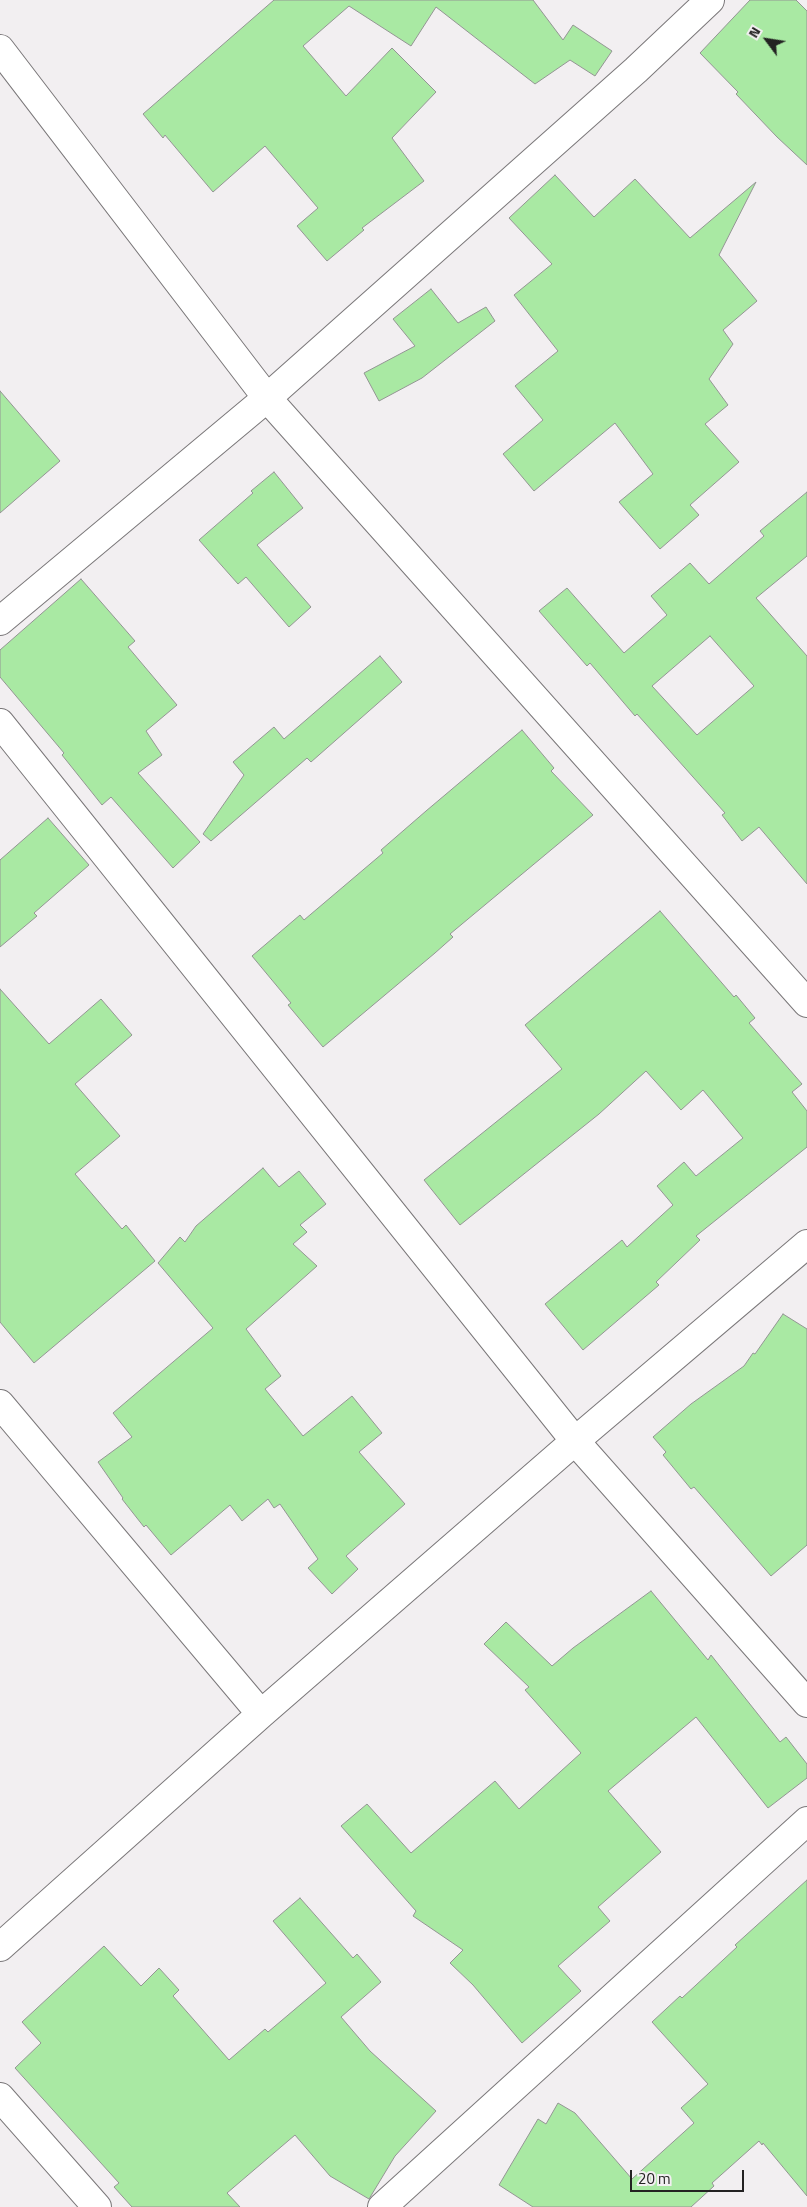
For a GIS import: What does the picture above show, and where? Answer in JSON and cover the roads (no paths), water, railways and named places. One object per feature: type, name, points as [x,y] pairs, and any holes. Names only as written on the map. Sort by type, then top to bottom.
[{"type":"street","points":[[0,621],[267,398],[636,70],[710,0]]},
{"type":"street","points":[[0,49],[267,398],[807,1003]]},
{"type":"street","points":[[0,723],[575,1441],[807,1704]]},
{"type":"street","points":[[0,1947],[261,1714],[575,1441],[807,1244]]},
{"type":"street","points":[[0,1404],[261,1714]]},
{"type":"street","points":[[382,2207],[807,1821]]},
{"type":"street","points":[[0,2097],[98,2207]]}]
